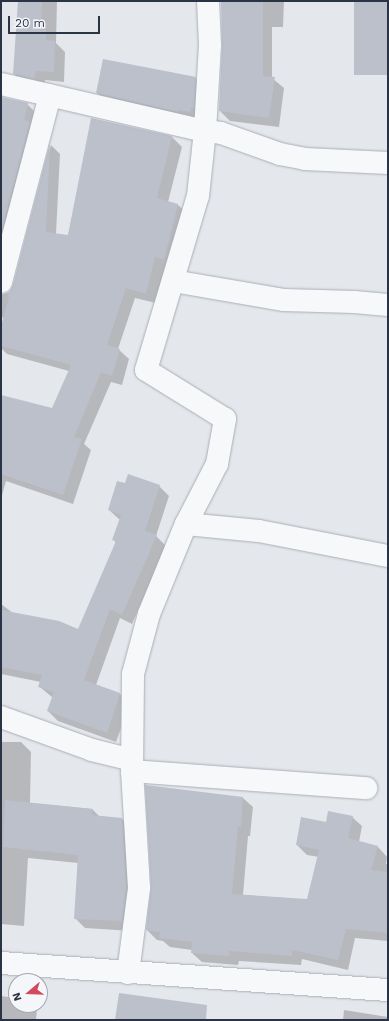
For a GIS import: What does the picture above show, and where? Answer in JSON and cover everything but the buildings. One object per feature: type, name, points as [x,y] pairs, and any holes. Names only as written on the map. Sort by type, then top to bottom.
[{"type":"street","points":[[128,972],[139,888],[132,765],[133,674],[149,614],[186,524],[217,464],[225,419],[146,370],[198,196],[205,131],[210,45],[208,1]]},
{"type":"street","points":[[1,84],[205,131],[221,133],[280,154],[305,159],[388,163]]},
{"type":"street","points":[[1,282],[50,95]]},
{"type":"street","points":[[173,281],[284,300],[354,302],[388,305]]},
{"type":"street","points":[[186,524],[259,531],[388,556]]},
{"type":"street","points":[[1,717],[132,765],[366,788]]},
{"type":"street","points":[[1,963],[388,990]]}]
